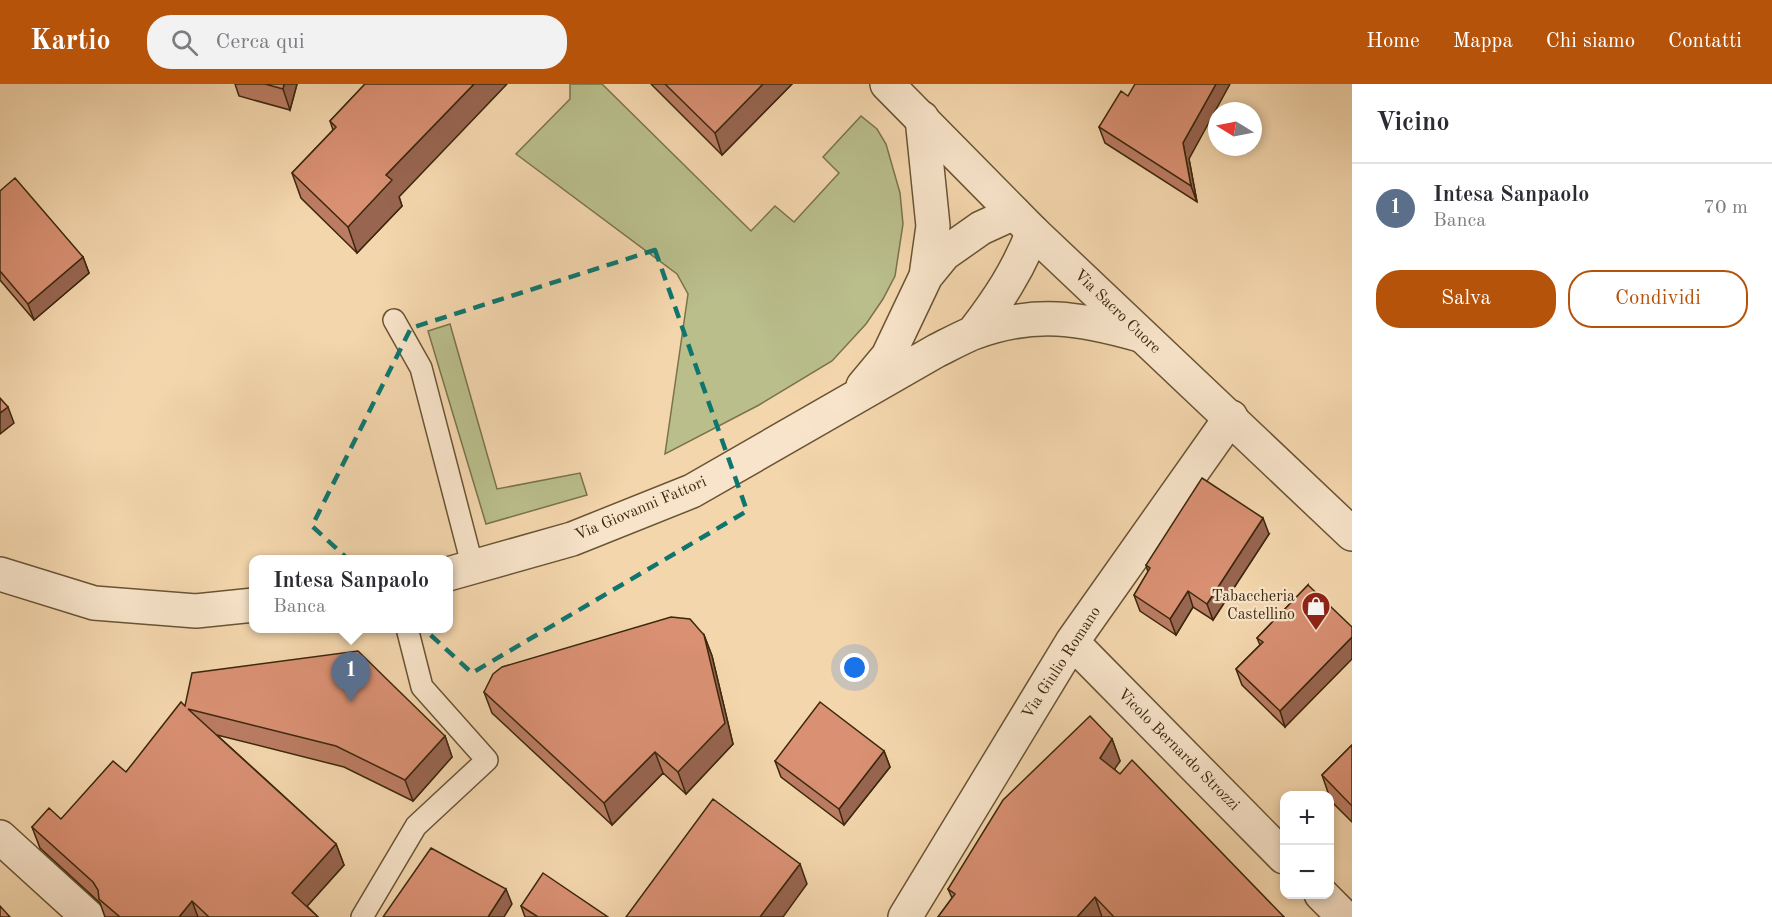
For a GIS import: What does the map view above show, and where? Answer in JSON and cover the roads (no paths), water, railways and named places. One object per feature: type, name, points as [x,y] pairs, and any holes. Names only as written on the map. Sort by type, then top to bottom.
[{"type":"street","name":"Via Sacro Cuore","points":[[887,84],[1024,223],[1352,534]]},
{"type":"street","points":[[922,118],[933,226],[926,276]]},
{"type":"street","points":[[853,399],[888,356],[926,276],[944,254],[981,228],[1024,223],[1015,273],[973,333]]},
{"type":"street","name":"Via Giovanni Fattori","points":[[461,571],[572,539],[692,491],[936,351],[973,333],[1022,320],[1061,318],[1093,322],[1140,335]]},
{"type":"street","name":"Via Giulio Romano","points":[[906,917],[1072,642],[1231,417]]},
{"type":"street","points":[[0,574],[94,603],[196,611],[249,606]]},
{"type":"street","name":"Vicolo Bernardo Strozzi","points":[[1072,642],[1280,853]]},
{"type":"street","points":[[0,837],[88,917]]},
{"type":"street","points":[[1327,899],[1344,917]]},
{"type":"lane","points":[[394,320],[421,368],[461,571]]},
{"type":"lane","points":[[362,917],[417,826],[487,760],[422,687],[408,633]]},
{"type":"place","name":"Tabaccheria Castellino","points":[[1316,632]]},
{"type":"place","name":"Intesa Sanpaolo","points":[[351,702]]}]
